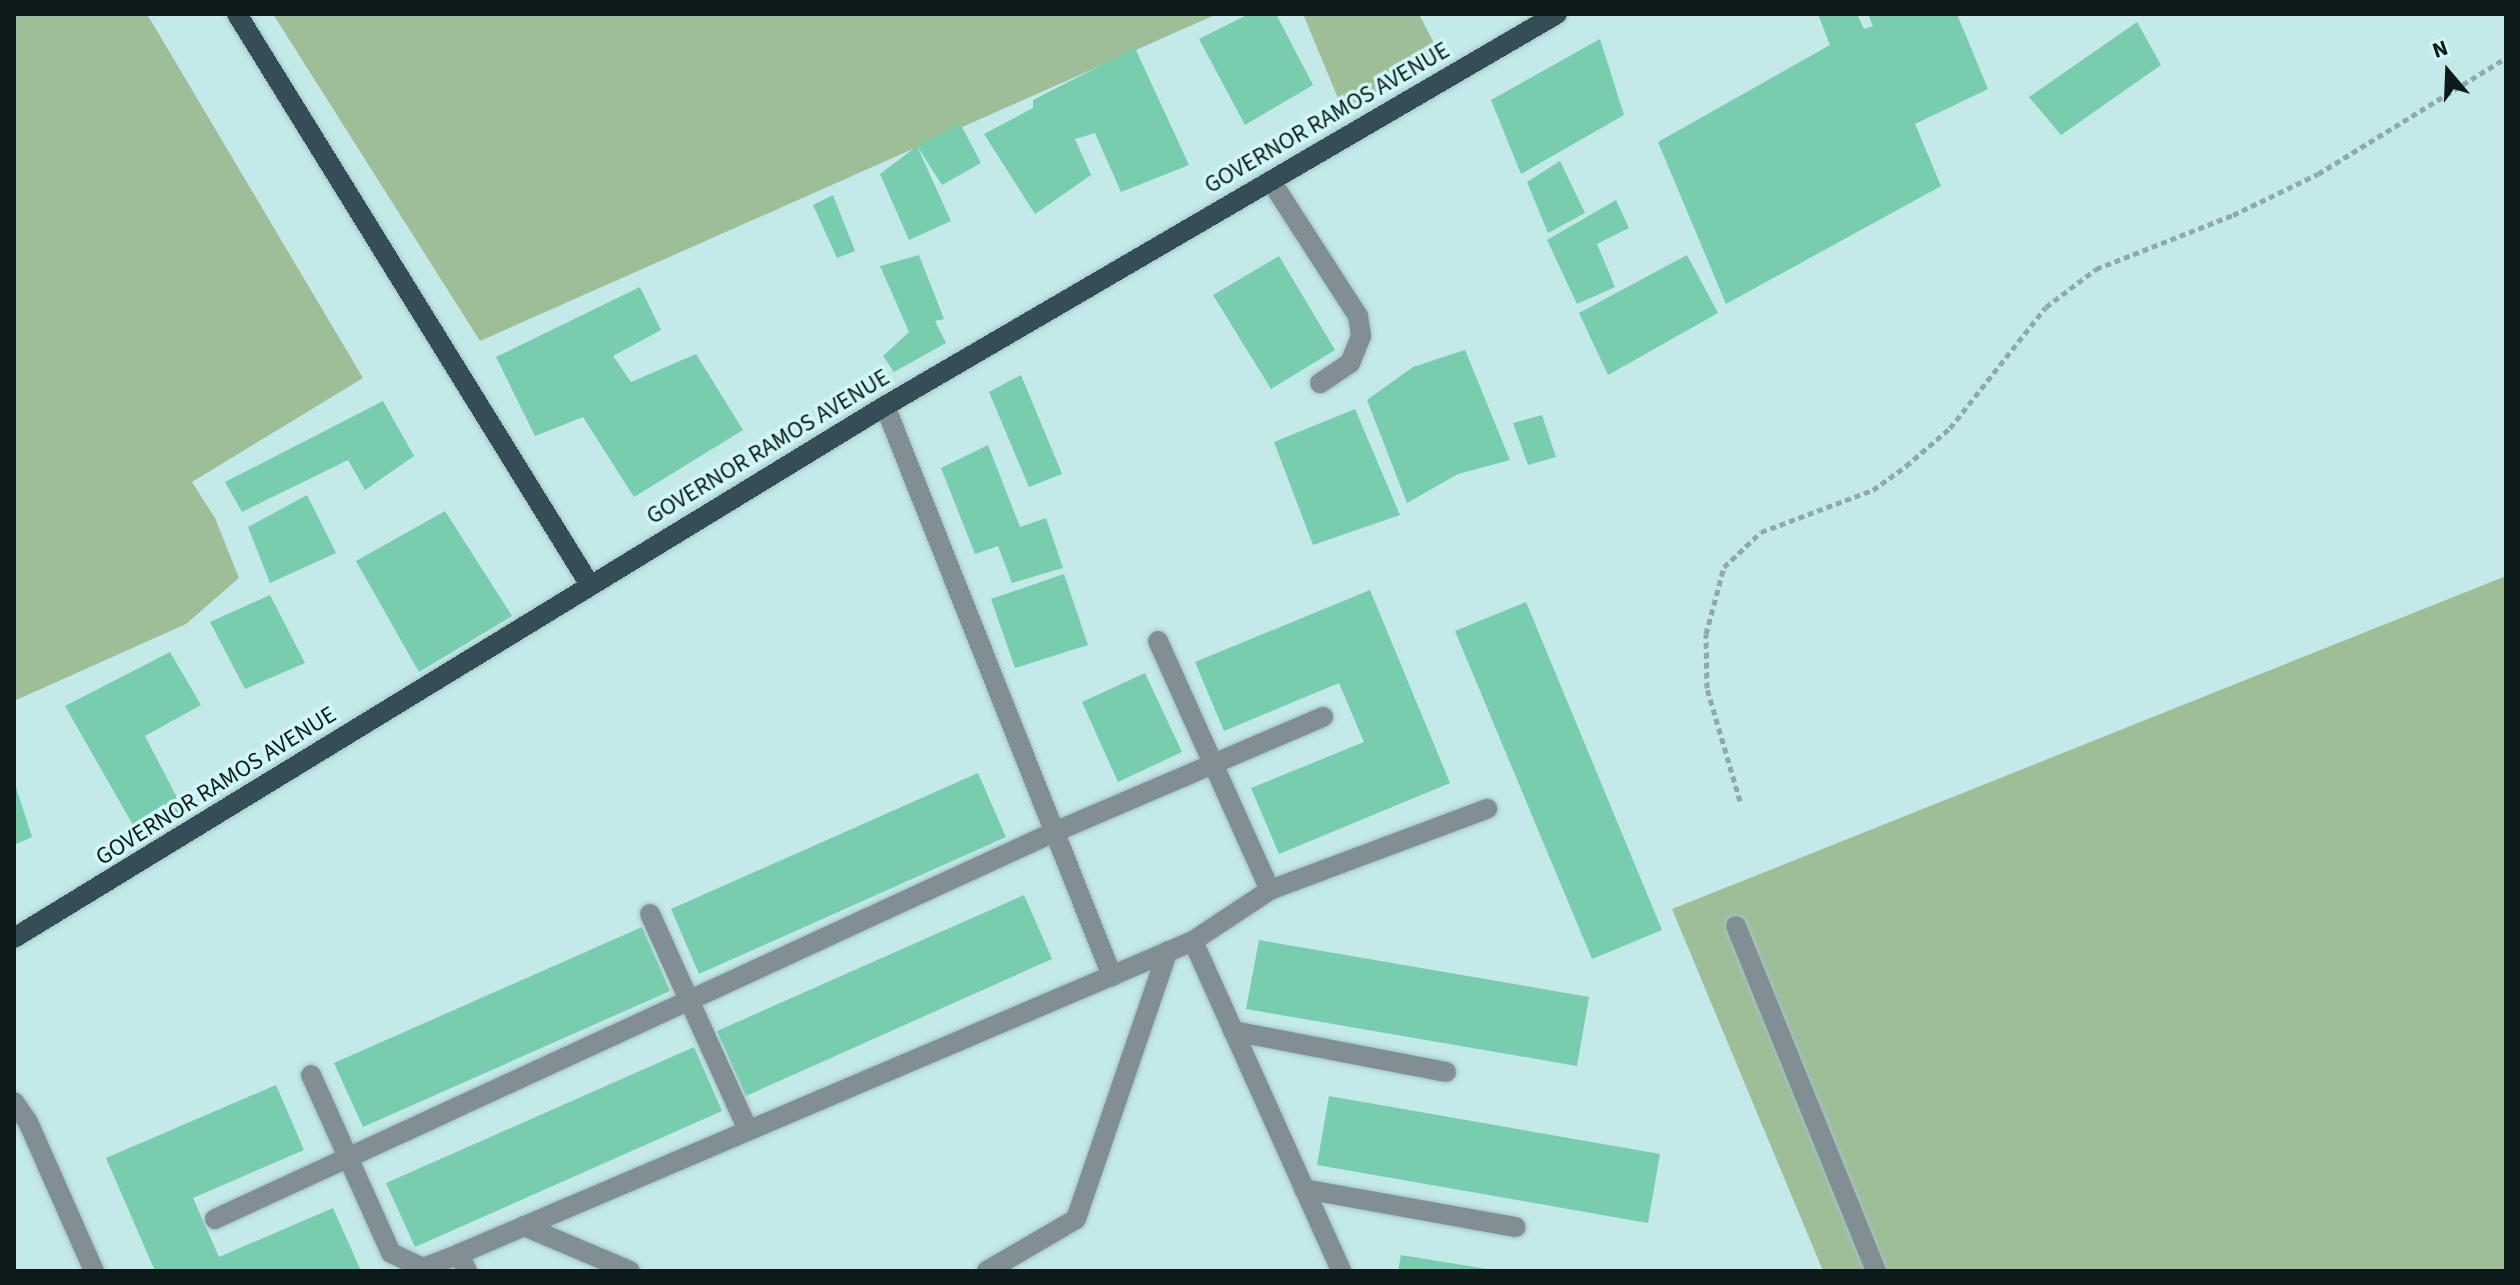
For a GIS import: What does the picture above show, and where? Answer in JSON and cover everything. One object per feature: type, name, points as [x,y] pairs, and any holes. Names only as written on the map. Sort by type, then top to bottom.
[{"type":"main road","points":[[237,14],[590,585]]},
{"type":"main road","name":"GOVERNOR RAMOS AVENUE","points":[[14,938],[885,406],[1557,14]]},
{"type":"street","points":[[1271,181],[1358,316],[1361,336],[1350,363],[1320,383]]},
{"type":"street","points":[[885,406],[1052,833],[1112,976]]},
{"type":"street","points":[[1158,641],[1270,890]]},
{"type":"street","points":[[215,1219],[1052,833],[1323,717]]},
{"type":"street","points":[[311,1075],[391,1253],[423,1268],[463,1262],[524,1226],[1193,941],[1270,890],[1487,809]]},
{"type":"street","points":[[650,914],[748,1130]]},
{"type":"street","points":[[1736,926],[1876,1271]]},
{"type":"street","points":[[1193,941],[1341,1271]]},
{"type":"street","points":[[987,1271],[1076,1219],[1168,951]]},
{"type":"street","points":[[1233,1031],[1446,1072]]},
{"type":"street","points":[[14,1102],[28,1122],[94,1271]]},
{"type":"street","points":[[1304,1189],[1516,1227]]},
{"type":"street","points":[[524,1226],[630,1271]]},
{"type":"path","points":[[1740,801],[1707,688],[1706,634],[1724,567],[1761,532],[1873,490],[1906,466],[1950,428],[2046,307],[2096,269],[2233,215],[2318,174],[2506,58]]},
{"type":"green space","points":[[14,14],[147,14],[363,378],[192,482],[215,518],[239,578],[186,624],[14,701]]},
{"type":"green space","points":[[273,14],[1217,14],[480,341]]},
{"type":"green space","points":[[1303,14],[1419,14],[1441,57],[1343,110]]},
{"type":"green space","points":[[2506,576],[2506,1271],[1823,1271],[1672,909]]},
{"type":"building","points":[[1249,14],[1276,14],[1313,85],[1245,125],[1199,39]]},
{"type":"building","points":[[1818,14],[1857,14],[1864,29],[1873,26],[1868,14],[1957,14],[1988,89],[1915,124],[1941,186],[1726,304],[1658,142],[1830,45]]},
{"type":"building","points":[[2137,22],[2161,65],[2061,135],[2029,97]]},
{"type":"building","points":[[1600,39],[1624,115],[1521,174],[1491,100]]},
{"type":"building","points":[[1135,48],[1189,165],[1121,192],[1095,133],[1075,139],[1091,175],[1035,214],[984,134],[1033,108],[1033,100]]},
{"type":"building","points":[[960,123],[981,163],[942,185],[917,146]]},
{"type":"building","points":[[917,146],[951,221],[909,240],[880,174]]},
{"type":"building","points":[[1560,161],[1585,213],[1548,233],[1527,182]]},
{"type":"building","points":[[833,195],[855,251],[837,258],[813,205]]},
{"type":"building","points":[[1616,200],[1629,228],[1597,244],[1615,287],[1577,304],[1547,240]]},
{"type":"building","points":[[919,255],[944,319],[935,321],[946,343],[894,372],[883,356],[909,332],[880,266]]},
{"type":"building","points":[[1687,255],[1718,313],[1608,375],[1579,313]]},
{"type":"building","points":[[1279,256],[1335,350],[1271,389],[1213,295]]},
{"type":"building","points":[[640,287],[661,330],[613,356],[631,382],[696,354],[743,430],[634,497],[583,417],[535,436],[496,357]]},
{"type":"building","points":[[1465,350],[1510,460],[1458,474],[1407,503],[1367,400],[1413,367]]},
{"type":"building","points":[[1021,375],[1062,474],[1029,487],[989,392]]},
{"type":"building","points":[[383,401],[414,456],[365,490],[348,460],[242,512],[225,482]]},
{"type":"building","points":[[1355,409],[1400,515],[1313,545],[1274,442]]},
{"type":"building","points":[[1542,415],[1556,457],[1528,465],[1513,423]]},
{"type":"building","points":[[988,445],[1020,527],[1046,518],[1063,568],[1012,583],[998,546],[975,554],[941,468]]},
{"type":"building","points":[[307,495],[336,553],[270,583],[248,527]]},
{"type":"building","points":[[445,511],[512,616],[419,672],[356,561]]},
{"type":"building","points":[[1064,574],[1088,645],[1015,668],[991,599]]},
{"type":"building","points":[[1370,590],[1450,783],[1279,854],[1251,788],[1364,742],[1339,683],[1224,731],[1195,662]]},
{"type":"building","points":[[270,595],[305,663],[245,689],[210,622]]},
{"type":"building","points":[[1526,602],[1662,930],[1592,959],[1455,631]]},
{"type":"building","points":[[170,652],[201,705],[145,736],[184,811],[137,832],[65,706]]},
{"type":"building","points":[[1145,673],[1182,752],[1118,782],[1082,702]]},
{"type":"building","points":[[978,773],[1006,837],[699,974],[671,909]]},
{"type":"building","points":[[14,781],[32,837],[14,845]]},
{"type":"building","points":[[1024,895],[1052,959],[746,1096],[717,1031]]},
{"type":"building","points":[[642,927],[670,991],[363,1127],[334,1063]]},
{"type":"building","points":[[1259,940],[1589,997],[1577,1066],[1246,1009]]},
{"type":"building","points":[[694,1047],[722,1111],[415,1247],[386,1183]]},
{"type":"building","points":[[276,1085],[304,1150],[193,1198],[219,1257],[333,1208],[361,1271],[155,1271],[106,1158]]},
{"type":"building","points":[[1329,1096],[1660,1154],[1648,1223],[1317,1165]]},
{"type":"building","points":[[1401,1255],[1487,1269],[1398,1271]]}]
